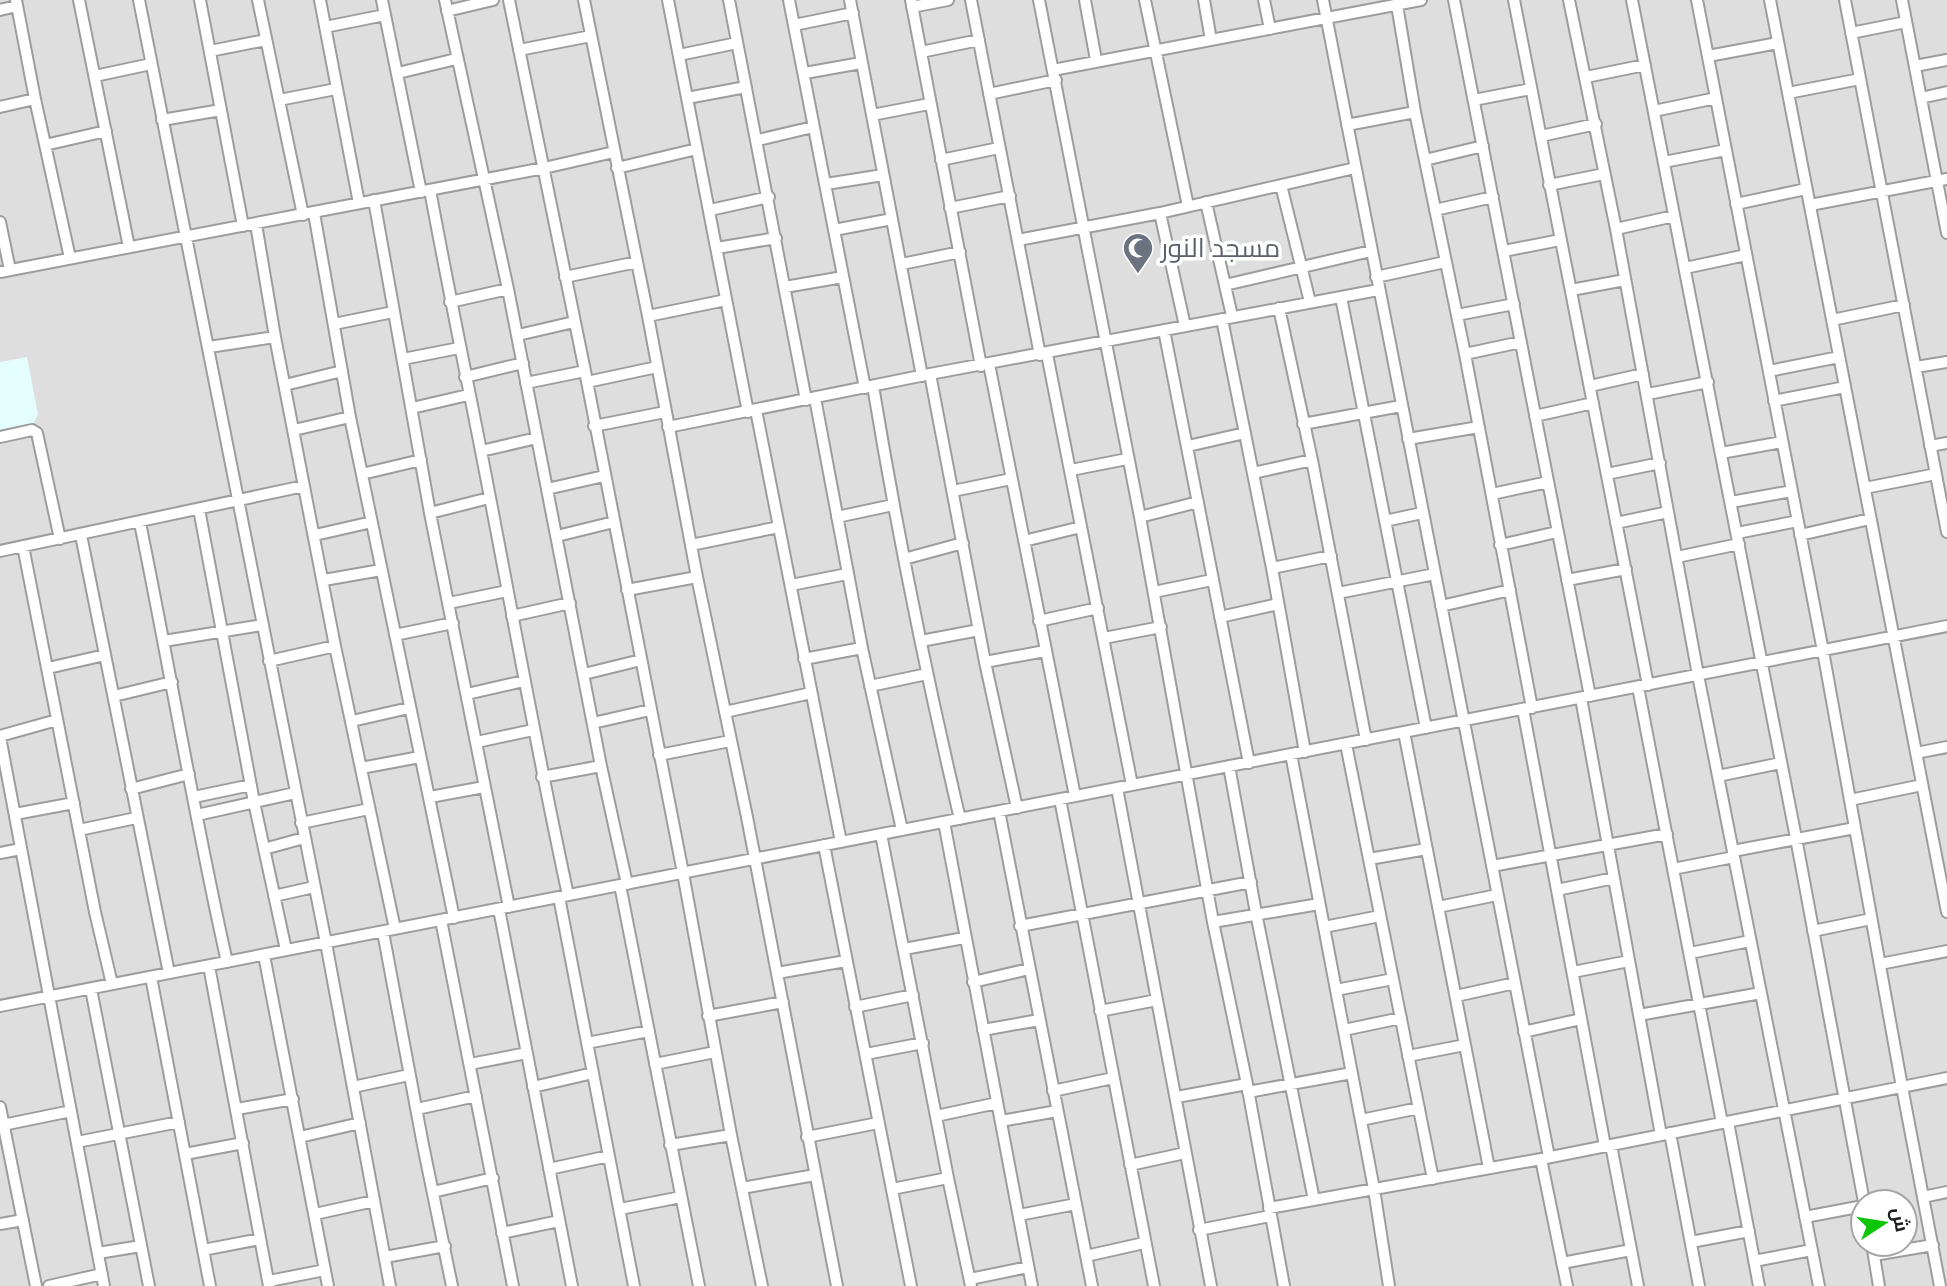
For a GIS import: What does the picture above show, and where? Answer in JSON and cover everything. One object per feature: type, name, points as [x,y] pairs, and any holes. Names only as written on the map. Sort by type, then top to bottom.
[{"type":"street","points":[[79,0],[129,247]]},
{"type":"street","points":[[139,0],[326,943],[390,1286]]},
{"type":"street","points":[[200,0],[243,226]]},
{"type":"street","points":[[258,0],[279,100],[334,324],[350,417],[454,918]]},
{"type":"street","points":[[320,0],[359,203]]},
{"type":"street","points":[[382,0],[481,451],[564,896],[587,1043],[634,1286]]},
{"type":"street","points":[[493,0],[446,6],[518,334],[584,674],[670,1145],[699,1286]]},
{"type":"street","points":[[509,0],[586,376],[762,1286]]},
{"type":"street","points":[[587,0],[591,36],[837,1286]]},
{"type":"street","points":[[668,0],[726,300],[779,527],[841,842]]},
{"type":"street","points":[[729,0],[785,287],[837,517],[862,648],[902,830]]},
{"type":"street","points":[[789,0],[843,277],[869,387],[927,674],[960,819]]},
{"type":"street","points":[[850,0],[892,219],[953,491],[985,662],[1017,808]]},
{"type":"street","points":[[948,0],[912,4],[950,208],[1011,479],[1075,796]]},
{"type":"street","points":[[971,0],[1018,240],[1071,470],[1132,785]]},
{"type":"street","points":[[1039,0],[1140,517],[1213,922],[1284,1286]]},
{"type":"street","points":[[1086,0],[1096,60]]},
{"type":"street","points":[[1145,0],[1188,206]]},
{"type":"street","points":[[1204,0],[1211,40]]},
{"type":"street","points":[[1265,0],[1270,29]]},
{"type":"street","points":[[1323,0],[1515,983],[1567,1286]]},
{"type":"street","points":[[989,94],[1096,60],[1421,0]]},
{"type":"street","points":[[1454,0],[1567,580],[1608,846],[1639,1015],[1699,1286]]},
{"type":"street","points":[[1514,0],[1626,569],[1667,834],[1689,953],[1759,1286]]},
{"type":"street","points":[[1569,0],[1596,124],[1698,675],[1818,1286]]},
{"type":"street","points":[[1632,0],[1796,838],[1861,1188]]},
{"type":"street","points":[[1697,0],[1823,651],[1933,1245],[1938,1286]]},
{"type":"street","points":[[1770,0],[1947,912]]},
{"type":"street","points":[[1845,0],[1947,532]]},
{"type":"street","points":[[1902,0],[1921,98],[1942,180],[1947,233]]},
{"type":"street","points":[[0,10],[17,3],[34,99],[70,258]]},
{"type":"street","points":[[1389,4],[1415,112],[1465,354],[1510,590],[1557,890],[1581,1019],[1638,1286]]},
{"type":"street","points":[[794,25],[853,13]]},
{"type":"street","points":[[326,27],[385,15]]},
{"type":"street","points":[[1851,33],[1906,22]]},
{"type":"street","points":[[519,50],[591,36]]},
{"type":"street","points":[[210,51],[266,40]]},
{"type":"street","points":[[920,52],[979,40]]},
{"type":"street","points":[[680,55],[737,43]]},
{"type":"street","points":[[1708,56],[1778,43]]},
{"type":"street","points":[[398,73],[456,59]]},
{"type":"street","points":[[1915,66],[1947,60]]},
{"type":"street","points":[[804,73],[861,63]]},
{"type":"street","points":[[95,76],[151,64]]},
{"type":"street","points":[[1586,77],[1645,65]]},
{"type":"street","points":[[1788,93],[1860,79]]},
{"type":"street","points":[[687,98],[746,87]]},
{"type":"street","points":[[279,100],[336,89]]},
{"type":"street","points":[[1474,100],[1531,89]]},
{"type":"street","points":[[1921,98],[1947,92]]},
{"type":"street","points":[[1654,111],[1716,97]]},
{"type":"street","points":[[0,107],[34,99]]},
{"type":"street","points":[[872,115],[929,104]]},
{"type":"street","points":[[162,120],[221,110]]},
{"type":"street","points":[[1347,125],[1415,112]]},
{"type":"street","points":[[1541,136],[1596,124]]},
{"type":"street","points":[[758,140],[813,127]]},
{"type":"street","points":[[45,145],[106,131]]},
{"type":"street","points":[[1425,160],[1483,146]]},
{"type":"street","points":[[941,160],[999,148]]},
{"type":"street","points":[[617,168],[697,149]]},
{"type":"street","points":[[1664,162],[1726,150]]},
{"type":"street","points":[[0,222],[5,271],[544,169],[614,152]]},
{"type":"street","points":[[1018,240],[1160,213],[1355,168]]},
{"type":"street","points":[[1549,185],[1604,174]]},
{"type":"street","points":[[826,184],[883,175]]},
{"type":"street","points":[[1810,205],[1942,180]]},
{"type":"street","points":[[1281,185],[1310,302]]},
{"type":"street","points":[[1736,204],[1806,189]]},
{"type":"street","points":[[950,208],[1010,196]]},
{"type":"street","points":[[710,210],[769,197]]},
{"type":"street","points":[[1435,210],[1493,197]]},
{"type":"street","points":[[374,200],[430,513],[477,742],[527,1053],[572,1286]]},
{"type":"street","points":[[1206,202],[1225,285],[1227,318],[1245,433],[1305,752]]},
{"type":"street","points":[[1160,213],[1185,326]]},
{"type":"street","points":[[1616,229],[1674,216]]},
{"type":"street","points":[[834,230],[892,219]]},
{"type":"street","points":[[256,224],[275,337],[335,646],[395,929]]},
{"type":"street","points":[[717,248],[776,238]]},
{"type":"street","points":[[1504,251],[1560,240]]},
{"type":"street","points":[[1225,285],[1371,251]]},
{"type":"street","points":[[902,264],[960,252]]},
{"type":"street","points":[[1685,268],[1746,255]]},
{"type":"street","points":[[565,277],[637,262]]},
{"type":"street","points":[[1376,277],[1445,262]]},
{"type":"street","points":[[785,287],[843,277]]},
{"type":"street","points":[[1571,290],[1625,279]]},
{"type":"street","points":[[450,302],[508,289]]},
{"type":"street","points":[[668,427],[926,375],[1378,290]]},
{"type":"street","points":[[1341,297],[1426,728]]},
{"type":"street","points":[[648,317],[726,300]]},
{"type":"street","points":[[1457,315],[1514,304]]},
{"type":"street","points":[[1832,320],[1903,305]]},
{"type":"street","points":[[1279,308],[1312,460],[1366,740]]},
{"type":"street","points":[[334,324],[393,312]]},
{"type":"street","points":[[518,334],[574,322]]},
{"type":"street","points":[[1164,330],[1249,763]]},
{"type":"street","points":[[209,347],[275,337]]},
{"type":"street","points":[[1465,354],[1521,342]]},
{"type":"street","points":[[403,359],[458,348]]},
{"type":"street","points":[[1769,371],[1839,357]]},
{"type":"street","points":[[1916,368],[1947,362]]},
{"type":"street","points":[[465,377],[523,363]]},
{"type":"street","points":[[527,383],[657,367]]},
{"type":"street","points":[[285,385],[342,371]]},
{"type":"street","points":[[1590,386],[1643,374]]},
{"type":"street","points":[[1648,394],[1708,382]]},
{"type":"street","points":[[1774,401],[1845,387]]},
{"type":"street","points":[[412,408],[468,395]]},
{"type":"street","points":[[1535,416],[1593,403]]},
{"type":"street","points":[[1303,424],[1401,406]]},
{"type":"street","points":[[594,426],[665,412]]},
{"type":"street","points":[[294,430],[350,417]]},
{"type":"street","points":[[1408,439],[1479,427]]},
{"type":"street","points":[[0,437],[32,430],[37,433],[60,539]]},
{"type":"street","points":[[1188,446],[1245,433]]},
{"type":"street","points":[[481,451],[537,439]]},
{"type":"street","points":[[1721,453],[1782,442]]},
{"type":"street","points":[[1930,446],[1947,443]]},
{"type":"street","points":[[1071,470],[1128,459]]},
{"type":"street","points":[[362,474],[421,460]]},
{"type":"street","points":[[1253,473],[1312,460]]},
{"type":"street","points":[[1607,474],[1660,463]]},
{"type":"street","points":[[1865,488],[1936,474]]},
{"type":"street","points":[[547,489],[604,476]]},
{"type":"street","points":[[953,491],[1011,479]]},
{"type":"street","points":[[1492,494],[1548,482]]},
{"type":"street","points":[[0,551],[304,486]]},
{"type":"street","points":[[1731,502],[1792,491]]},
{"type":"street","points":[[430,513],[489,498]]},
{"type":"street","points":[[1140,517],[1198,502]]},
{"type":"street","points":[[837,517],[893,505]]},
{"type":"street","points":[[199,509],[254,802],[286,950]]},
{"type":"street","points":[[1616,523],[1668,512]]},
{"type":"street","points":[[1385,521],[1422,513]]},
{"type":"street","points":[[1800,535],[1870,519]]},
{"type":"street","points":[[1677,557],[1798,521]]},
{"type":"street","points":[[315,535],[372,522]]},
{"type":"street","points":[[557,536],[614,522]]},
{"type":"street","points":[[140,523],[227,962]]},
{"type":"street","points":[[691,545],[779,527]]},
{"type":"street","points":[[1024,541],[1082,527]]},
{"type":"street","points":[[1500,545],[1557,532]]},
{"type":"street","points":[[81,535],[169,973]]},
{"type":"street","points":[[904,559],[963,543]]},
{"type":"street","points":[[23,547],[112,985]]},
{"type":"street","points":[[1272,568],[1331,556]]},
{"type":"street","points":[[1567,580],[1626,569]]},
{"type":"street","points":[[324,580],[381,570]]},
{"type":"street","points":[[791,585],[847,574]]},
{"type":"street","points":[[1338,593],[1435,574]]},
{"type":"street","points":[[627,590],[697,577]]},
{"type":"street","points":[[1154,592],[1212,580]]},
{"type":"street","points":[[1441,606],[1510,590]]},
{"type":"street","points":[[449,603],[507,591]]},
{"type":"street","points":[[512,616],[570,603]]},
{"type":"street","points":[[1220,617],[1278,604]]},
{"type":"street","points":[[1039,621],[1098,608]]},
{"type":"street","points":[[396,635],[453,623]]},
{"type":"street","points":[[164,641],[262,625]]},
{"type":"street","points":[[0,1006],[1947,626]]},
{"type":"street","points":[[1104,638],[1161,628]]},
{"type":"street","points":[[921,641],[979,630]]},
{"type":"street","points":[[269,661],[335,646]]},
{"type":"street","points":[[804,659],[862,648]]},
{"type":"street","points":[[985,662],[1045,651]]},
{"type":"street","points":[[48,668],[105,655]]},
{"type":"street","points":[[584,674],[641,660]]},
{"type":"street","points":[[870,686],[927,674]]},
{"type":"street","points":[[467,694],[524,681]]},
{"type":"street","points":[[114,696],[172,682]]},
{"type":"street","points":[[725,712],[811,693]]},
{"type":"street","points":[[352,722],[409,708]]},
{"type":"street","points":[[593,723],[650,709]]},
{"type":"street","points":[[57,720],[0,736],[104,1286]]},
{"type":"street","points":[[477,742],[533,730]]},
{"type":"street","points":[[1404,732],[1489,1168]]},
{"type":"street","points":[[659,755],[730,741]]},
{"type":"street","points":[[1346,744],[1433,1179]]},
{"type":"street","points":[[1916,753],[1947,747]]},
{"type":"street","points":[[1291,754],[1374,1189],[1389,1286]]},
{"type":"street","points":[[361,768],[420,757]]},
{"type":"street","points":[[1718,776],[1781,763]]},
{"type":"street","points":[[542,777],[601,766]]},
{"type":"street","points":[[1230,766],[1256,913],[1314,1200]]},
{"type":"street","points":[[131,789],[189,774]]},
{"type":"street","points":[[194,797],[251,785]]},
{"type":"street","points":[[1850,800],[1922,785]]},
{"type":"street","points":[[430,797],[484,787]]},
{"type":"street","points":[[1117,788],[1211,1286]]},
{"type":"street","points":[[197,814],[295,793]]},
{"type":"street","points":[[1060,799],[1154,1286]]},
{"type":"street","points":[[15,814],[74,803]]},
{"type":"street","points":[[301,823],[369,809]]},
{"type":"street","points":[[999,811],[1092,1286]]},
{"type":"street","points":[[79,830],[136,818]]},
{"type":"street","points":[[944,822],[1032,1286]]},
{"type":"street","points":[[1673,869],[1796,838],[1855,828]]},
{"type":"street","points":[[881,834],[970,1282],[1028,1267]]},
{"type":"street","points":[[1492,866],[1667,834]]},
{"type":"street","points":[[264,849],[304,838]]},
{"type":"street","points":[[824,845],[911,1286]]},
{"type":"street","points":[[0,853],[20,849]]},
{"type":"street","points":[[1369,859],[1427,849]]},
{"type":"street","points":[[1557,890],[1614,878]]},
{"type":"street","points":[[1020,926],[1251,882]]},
{"type":"street","points":[[274,896],[314,887]]},
{"type":"street","points":[[1438,907],[1497,895]]},
{"type":"street","points":[[1213,922],[1319,904]]},
{"type":"street","points":[[1324,927],[1380,916]]},
{"type":"street","points":[[1813,931],[1871,919]]},
{"type":"street","points":[[441,920],[513,1286]]},
{"type":"street","points":[[383,932],[452,1286]]},
{"type":"street","points":[[904,949],[964,938]]},
{"type":"street","points":[[1689,953],[1751,941]]},
{"type":"street","points":[[1880,964],[1947,951]]},
{"type":"street","points":[[264,955],[328,1286]]},
{"type":"street","points":[[777,973],[846,961]]},
{"type":"street","points":[[1573,972],[1629,961]]},
{"type":"street","points":[[209,965],[269,1284],[325,1270]]},
{"type":"street","points":[[974,982],[1029,969]]},
{"type":"street","points":[[151,977],[210,1286]]},
{"type":"street","points":[[1336,990],[1393,979]]},
{"type":"street","points":[[1455,996],[1515,983]]},
{"type":"street","points":[[90,989],[149,1286]]},
{"type":"street","points":[[1639,1015],[1761,993]]},
{"type":"street","points":[[855,1007],[914,995]]},
{"type":"street","points":[[1100,1011],[1157,1000]]},
{"type":"street","points":[[708,1016],[783,1002]]},
{"type":"street","points":[[1344,1030],[1401,1018]]},
{"type":"street","points":[[1524,1032],[1581,1019]]},
{"type":"street","points":[[983,1030],[1040,1020]]},
{"type":"street","points":[[587,1043],[649,1031]]},
{"type":"street","points":[[866,1054],[923,1043]]},
{"type":"street","points":[[1408,1056],[1465,1045]]},
{"type":"street","points":[[655,1064],[715,1052]]},
{"type":"street","points":[[470,1064],[527,1053]]},
{"type":"street","points":[[533,1087],[593,1073]]},
{"type":"street","points":[[1177,1097],[1352,1073]]},
{"type":"street","points":[[353,1087],[410,1075]]},
{"type":"street","points":[[1054,1091],[1113,1078]]},
{"type":"street","points":[[1199,1230],[1314,1200],[1608,1146],[1947,1078]]},
{"type":"street","points":[[417,1109],[476,1096]]},
{"type":"street","points":[[237,1109],[293,1099]]},
{"type":"street","points":[[936,1115],[997,1103]]},
{"type":"street","points":[[0,1107],[6,1169],[23,1220],[36,1286]]},
{"type":"street","points":[[1361,1120],[1419,1108]]},
{"type":"street","points":[[3,1125],[71,1111]]},
{"type":"street","points":[[1001,1121],[1057,1111]]},
{"type":"street","points":[[77,1142],[179,1122]]},
{"type":"street","points":[[807,1137],[878,1123]]},
{"type":"street","points":[[300,1137],[360,1124]]},
{"type":"street","points":[[670,1145],[731,1135]]},
{"type":"street","points":[[185,1153],[243,1143]]},
{"type":"street","points":[[1130,1165],[1185,1153]]},
{"type":"street","points":[[549,1169],[609,1156]]},
{"type":"street","points":[[742,1188],[815,1175]]},
{"type":"street","points":[[433,1192],[493,1178]]},
{"type":"street","points":[[892,1189],[948,1178]]},
{"type":"street","points":[[1923,1197],[1947,1192]]},
{"type":"street","points":[[620,1209],[681,1197]]},
{"type":"street","points":[[315,1214],[374,1201]]},
{"type":"street","points":[[1019,1215],[1076,1204]]},
{"type":"street","points":[[1805,1217],[1849,1207]]},
{"type":"street","points":[[0,1224],[23,1220]]},
{"type":"street","points":[[502,1233],[559,1221]]},
{"type":"street","points":[[1691,1242],[1749,1231]]},
{"type":"street","points":[[203,1250],[260,1239]]},
{"type":"street","points":[[1086,1256],[1144,1243]]},
{"type":"street","points":[[1919,1246],[1933,1245]]},
{"type":"street","points":[[98,1254],[141,1246]]},
{"type":"street","points":[[385,1257],[445,1246]]},
{"type":"street","points":[[1562,1263],[1631,1250]]},
{"type":"street","points":[[1754,1261],[1812,1250]]},
{"type":"street","points":[[1874,1258],[1879,1286]]},
{"type":"street","points":[[49,1286],[102,1274]]},
{"type":"shaded area","points":[[0,0],[1947,0],[1947,1286],[0,1286]]},
{"type":"shaded area","points":[[27,357],[38,414],[32,427],[0,432],[0,362]]},
{"type":"place","name":"مسجد النور","points":[[1138,275]]}]
